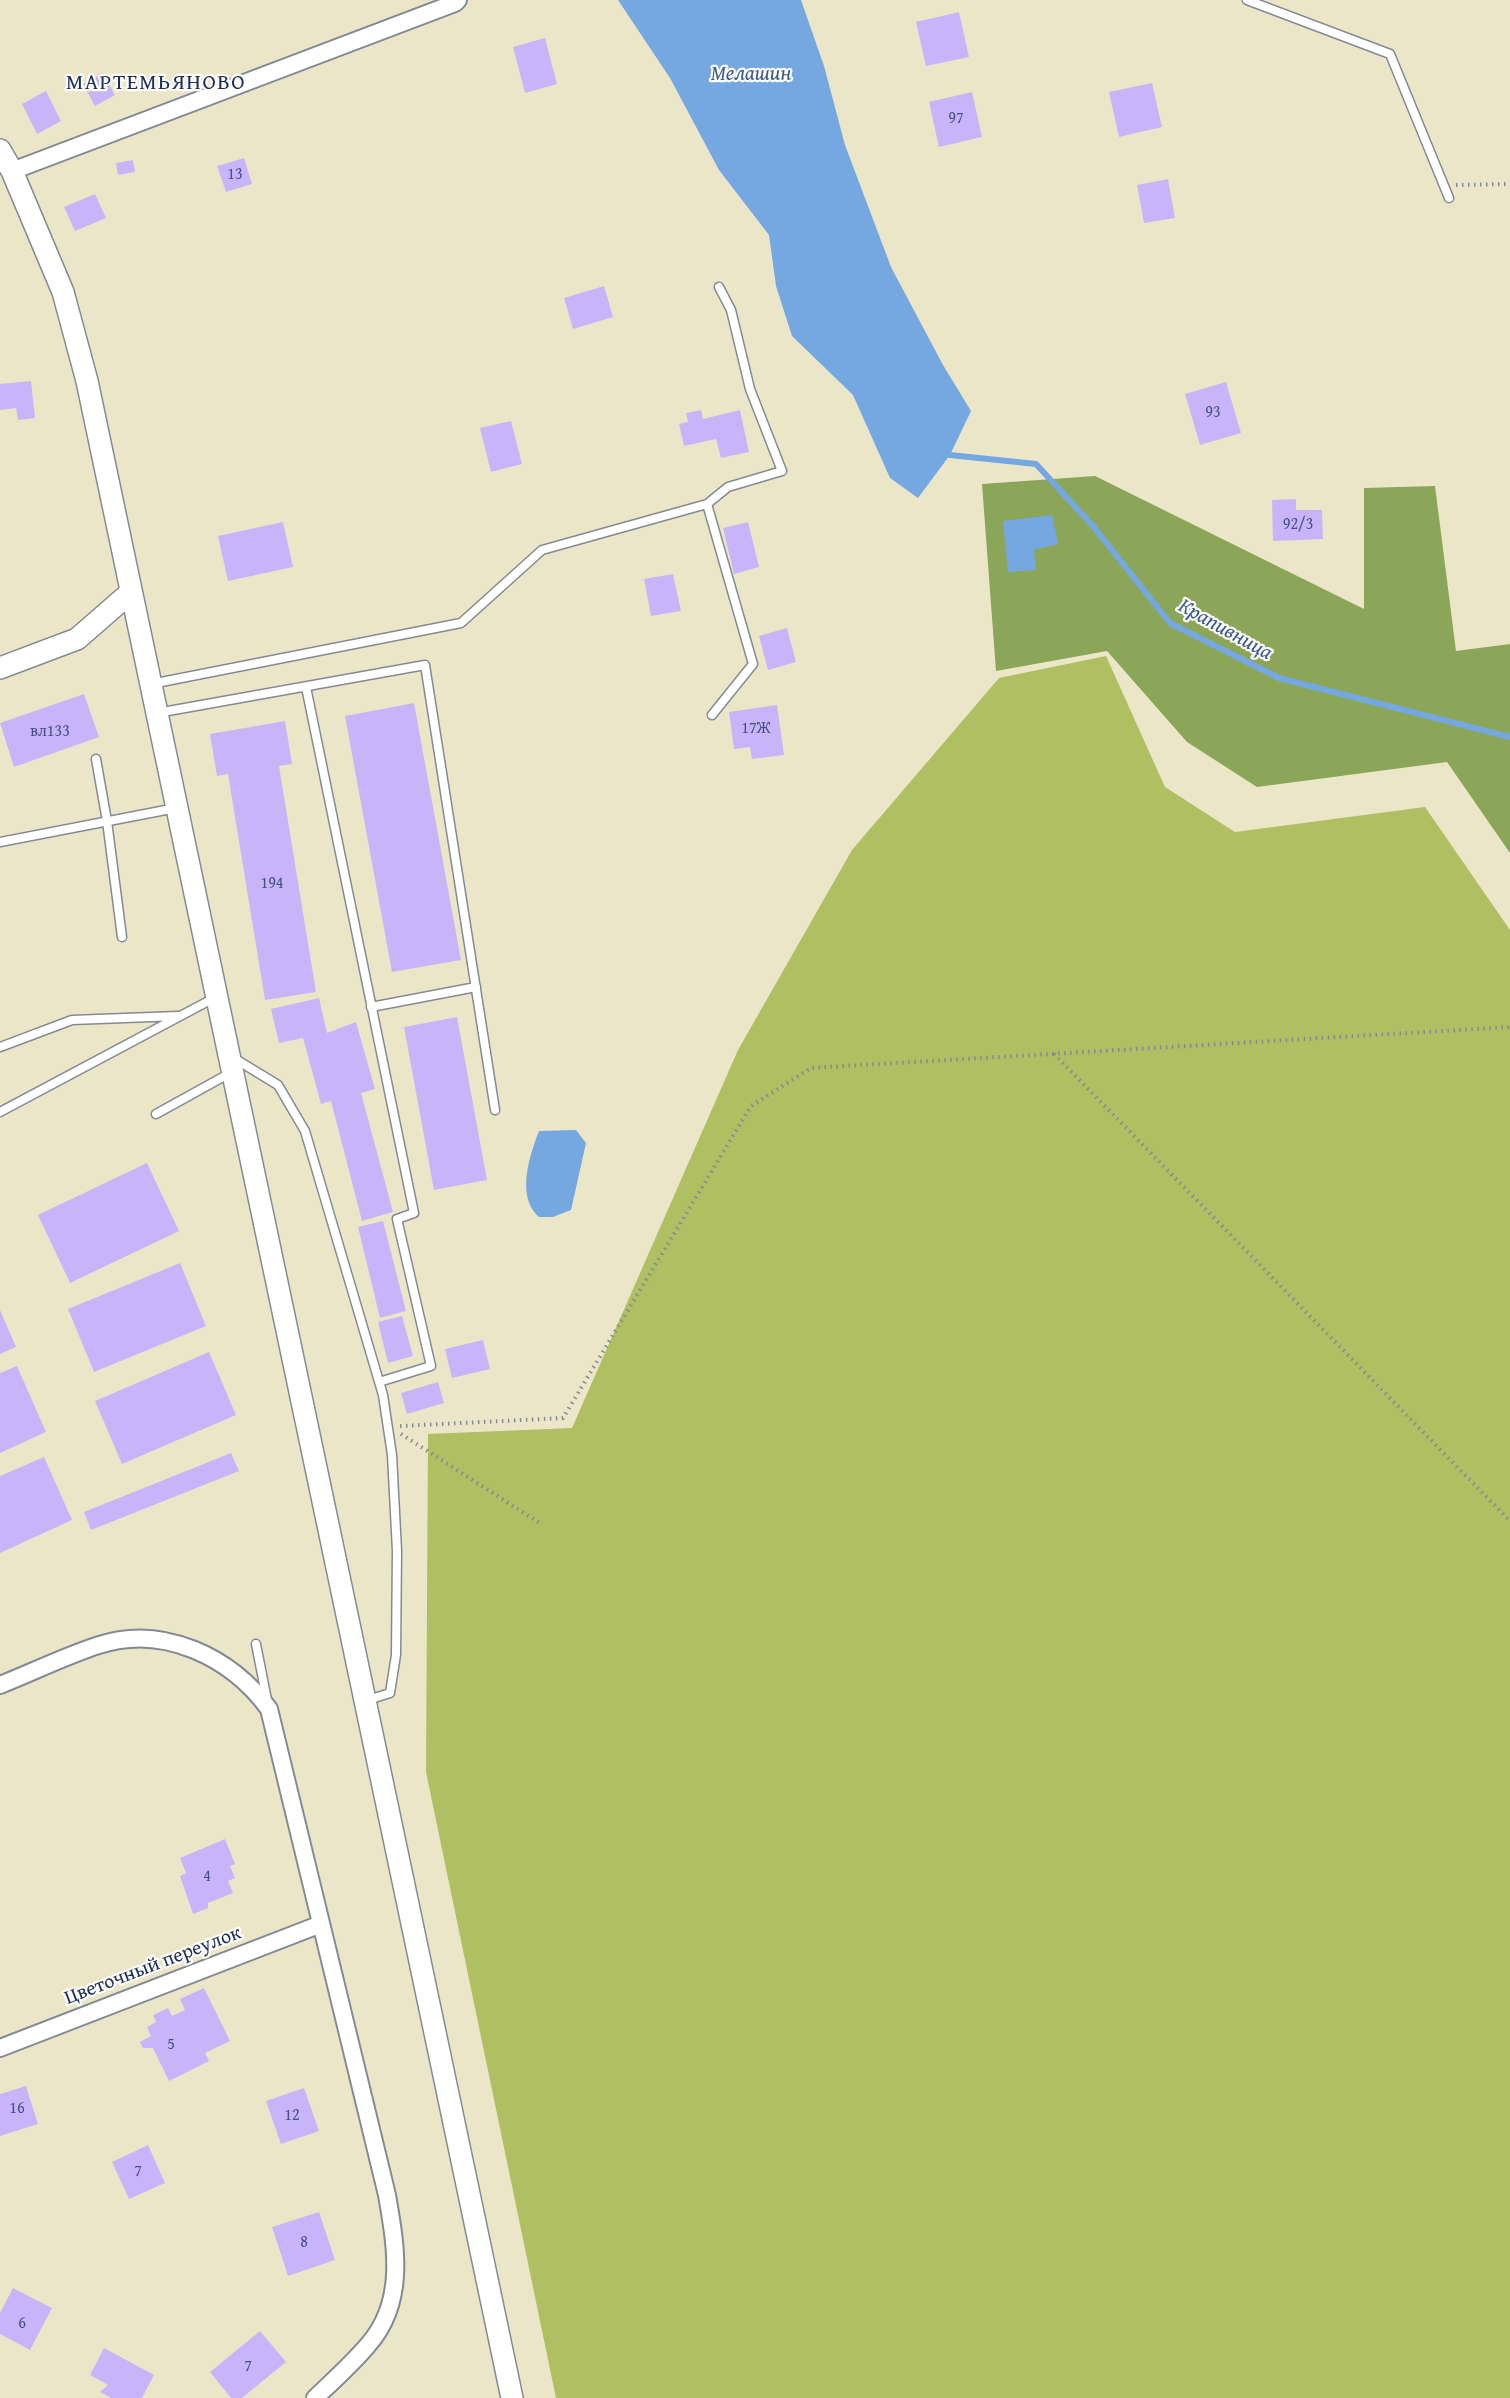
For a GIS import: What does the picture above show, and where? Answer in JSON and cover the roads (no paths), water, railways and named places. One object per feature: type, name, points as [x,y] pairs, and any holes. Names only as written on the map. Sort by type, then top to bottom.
[{"type":"street","points":[[12,171],[458,0]]},
{"type":"street","points":[[0,150],[12,171],[63,292],[87,381],[512,2398]]},
{"type":"street","points":[[0,668],[77,639],[131,592]]},
{"type":"street","points":[[0,1685],[99,1644],[142,1638],[193,1648],[216,1660],[238,1675],[256,1692],[268,1709],[387,2195],[396,2245],[396,2280],[389,2312],[370,2344],[315,2398]]},
{"type":"street","name":"Цветочный переулок","points":[[0,2048],[321,1924]]},
{"type":"lane","points":[[1247,0],[1390,54],[1449,198]]},
{"type":"lane","points":[[151,684],[461,624],[542,550],[707,504],[728,487],[782,471],[750,389],[731,310],[719,287]]},
{"type":"lane","points":[[707,504],[753,664],[712,715]]},
{"type":"lane","points":[[157,714],[425,665],[495,1110]]},
{"type":"lane","points":[[306,687],[414,1213],[397,1219],[431,1366],[379,1382]]},
{"type":"lane","points":[[96,759],[107,821],[122,937]]},
{"type":"lane","points":[[0,842],[176,808]]},
{"type":"lane","points":[[371,1006],[476,987]]},
{"type":"lane","points":[[0,1112],[217,997]]},
{"type":"lane","points":[[0,1047],[72,1020],[181,1015]]},
{"type":"lane","points":[[156,1114],[231,1063],[278,1085],[305,1131],[379,1382],[392,1455],[397,1551],[396,1655],[390,1693],[365,1701]]},
{"type":"lane","points":[[256,1644],[268,1709]]},
{"type":"water","name":"Мелашин","points":[[618,0],[801,0],[824,66],[845,145],[891,267],[943,365],[971,411],[950,455],[918,498],[890,478],[853,395],[792,336],[776,286],[769,235],[719,170],[670,78]]},
{"type":"water","points":[[1052,515],[1058,544],[1034,550],[1036,570],[1008,572],[1003,521]]},
{"type":"water","points":[[576,1130],[586,1143],[571,1210],[553,1217],[539,1217],[532,1209],[526,1188],[529,1164],[539,1131]]},
{"type":"waterway","name":"Крапивница","points":[[950,455],[1036,464],[1093,526],[1170,623],[1279,678],[1510,737]]},
{"type":"district","name":"МАРТЕМЬЯНОВО","points":[[156,83]]}]
